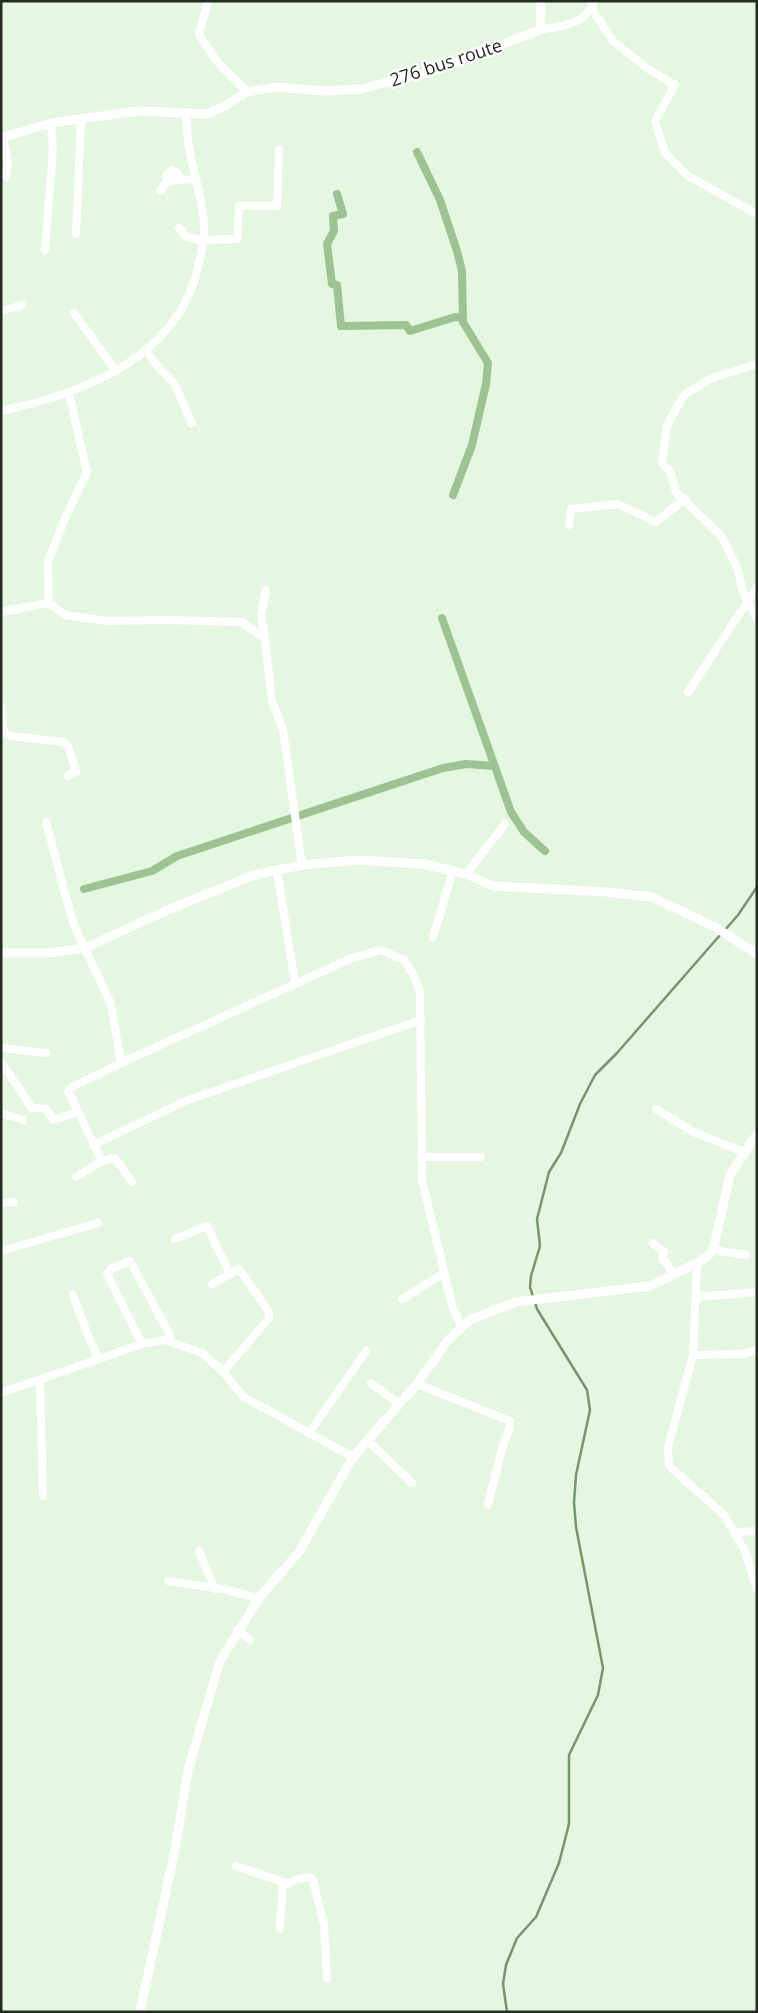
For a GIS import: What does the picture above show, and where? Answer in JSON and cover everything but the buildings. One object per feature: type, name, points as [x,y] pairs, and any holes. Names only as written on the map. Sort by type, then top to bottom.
[{"type":"street","points":[[208,1],[199,36],[219,64],[247,92]]},
{"type":"street","points":[[541,1],[540,30],[574,24],[593,5],[613,41],[648,69],[675,85],[655,121],[665,153],[688,176],[757,214]]},
{"type":"street","name":"276 bus route","points":[[2,138],[51,123],[138,111],[206,114],[223,107],[247,92],[274,87],[325,91],[362,89],[432,72],[540,30]]},
{"type":"street","points":[[1,412],[69,394],[116,371],[153,346],[177,318],[193,287],[204,241],[204,224],[186,134],[187,113]]},
{"type":"street","points":[[76,234],[81,119]]},
{"type":"street","points":[[45,250],[53,149],[51,123]]},
{"type":"street","points":[[2,138],[8,162],[6,177]]},
{"type":"street","points":[[179,228],[187,237],[204,241],[237,239],[239,206],[277,206],[279,150]]},
{"type":"street","points":[[160,191],[168,180],[166,174],[172,170],[177,172],[181,180],[194,179]]},
{"type":"street","points":[[1,310],[22,305]]},
{"type":"street","points":[[74,314],[116,371]]},
{"type":"street","points":[[146,350],[158,367],[174,382],[192,423]]},
{"type":"street","points":[[757,364],[712,378],[684,395],[667,425],[662,463],[670,472],[676,492],[722,537],[738,570],[747,600],[757,619]]},
{"type":"street","points":[[49,603],[48,562],[64,518],[87,472],[69,394]]},
{"type":"street","points":[[569,525],[570,509],[618,504],[656,522],[684,499]]},
{"type":"street","points":[[688,692],[757,587]]},
{"type":"street","points":[[266,590],[261,615],[272,701],[283,730],[302,865]]},
{"type":"street","points":[[1,612],[49,603],[64,615],[107,621],[242,622],[265,639]]},
{"type":"street","points":[[1,706],[4,732],[10,736],[64,742],[68,746],[76,772],[68,776]]},
{"type":"street","points":[[46,822],[73,923],[112,1004],[121,1063]]},
{"type":"street","points":[[466,874],[505,824]]},
{"type":"street","points":[[1,953],[48,953],[85,948],[194,899],[254,875],[302,865],[358,860],[423,864],[466,874],[493,886],[607,892],[652,897],[715,926],[757,954]]},
{"type":"street","points":[[277,870],[295,983]]},
{"type":"street","points":[[432,937],[454,871]]},
{"type":"street","points":[[102,1161],[68,1091],[72,1087],[352,958],[380,950],[404,960],[413,974],[420,992],[422,1180],[443,1274],[453,1309],[462,1328]]},
{"type":"street","points":[[93,1145],[188,1100],[421,1020]]},
{"type":"street","points":[[1,1048],[46,1053]]},
{"type":"street","points":[[1,1062],[32,1108],[46,1109],[53,1120],[78,1112]]},
{"type":"street","points":[[656,1109],[693,1132],[744,1152]]},
{"type":"street","points":[[1,1112],[22,1120]]},
{"type":"street","points":[[140,2012],[175,1850],[188,1770],[220,1661],[237,1630],[259,1598],[299,1552],[352,1457],[417,1384],[448,1340],[470,1320],[515,1302],[650,1286],[675,1275],[711,1253],[730,1176],[757,1134]]},
{"type":"street","points":[[421,1157],[481,1157]]},
{"type":"street","points":[[76,1177],[102,1161],[115,1158],[132,1182]]},
{"type":"street","points":[[1,1203],[14,1202]]},
{"type":"street","points":[[1,1251],[98,1224]]},
{"type":"street","points":[[175,1239],[207,1226],[230,1274]]},
{"type":"street","points":[[653,1243],[664,1252],[662,1258],[675,1275]]},
{"type":"street","points":[[714,1246],[720,1251],[746,1255]]},
{"type":"street","points":[[142,1344],[108,1274],[111,1269],[130,1261],[169,1333],[170,1342]]},
{"type":"street","points":[[697,1262],[693,1355],[668,1447],[669,1466],[707,1499],[724,1516],[736,1532],[745,1552],[757,1589]]},
{"type":"street","points":[[212,1284],[239,1269],[269,1312],[269,1318],[223,1372]]},
{"type":"street","points":[[402,1299],[443,1274]]},
{"type":"street","points":[[696,1297],[757,1292]]},
{"type":"street","points":[[73,1295],[99,1359]]},
{"type":"street","points":[[1,1393],[142,1344],[165,1340],[202,1353],[223,1372],[244,1397],[352,1457]]},
{"type":"street","points":[[693,1355],[741,1354],[757,1350]]},
{"type":"street","points":[[309,1433],[366,1351]]},
{"type":"street","points":[[40,1381],[43,1496]]},
{"type":"street","points":[[371,1383],[399,1404]]},
{"type":"street","points":[[417,1384],[510,1421],[509,1431],[504,1441],[488,1504]]},
{"type":"street","points":[[367,1440],[412,1483]]},
{"type":"street","points":[[736,1532],[757,1531]]},
{"type":"street","points":[[200,1551],[215,1589]]},
{"type":"street","points":[[168,1581],[259,1598]]},
{"type":"street","points":[[237,1630],[250,1640]]},
{"type":"street","points":[[236,1866],[289,1884],[310,1877],[313,1880],[324,1925],[327,1978]]},
{"type":"street","points":[[280,1928],[282,1882]]},
{"type":"waterway","points":[[417,152],[440,200],[457,251],[462,271],[463,322],[488,363],[486,384],[472,445],[453,495]]},
{"type":"waterway","points":[[337,194],[343,214],[333,216],[334,231],[327,244],[332,284],[337,285],[341,326],[406,325],[410,331],[455,317],[463,318]]},
{"type":"waterway","points":[[442,618],[511,812],[524,832],[545,851]]},
{"type":"waterway","points":[[84,889],[152,871],[177,856],[443,768],[466,764],[494,766]]},
{"type":"waterway","points":[[725,930],[757,887]]},
{"type":"waterway","points":[[507,2012],[503,1984],[506,1965],[517,1938],[536,1917],[559,1863],[569,1824],[569,1755],[598,1695],[603,1668],[576,1527],[574,1502],[576,1475],[590,1410],[587,1390],[537,1309],[530,1287],[531,1276],[540,1246],[537,1219],[549,1172],[561,1153],[580,1104],[595,1075],[617,1053],[721,934]]}]
